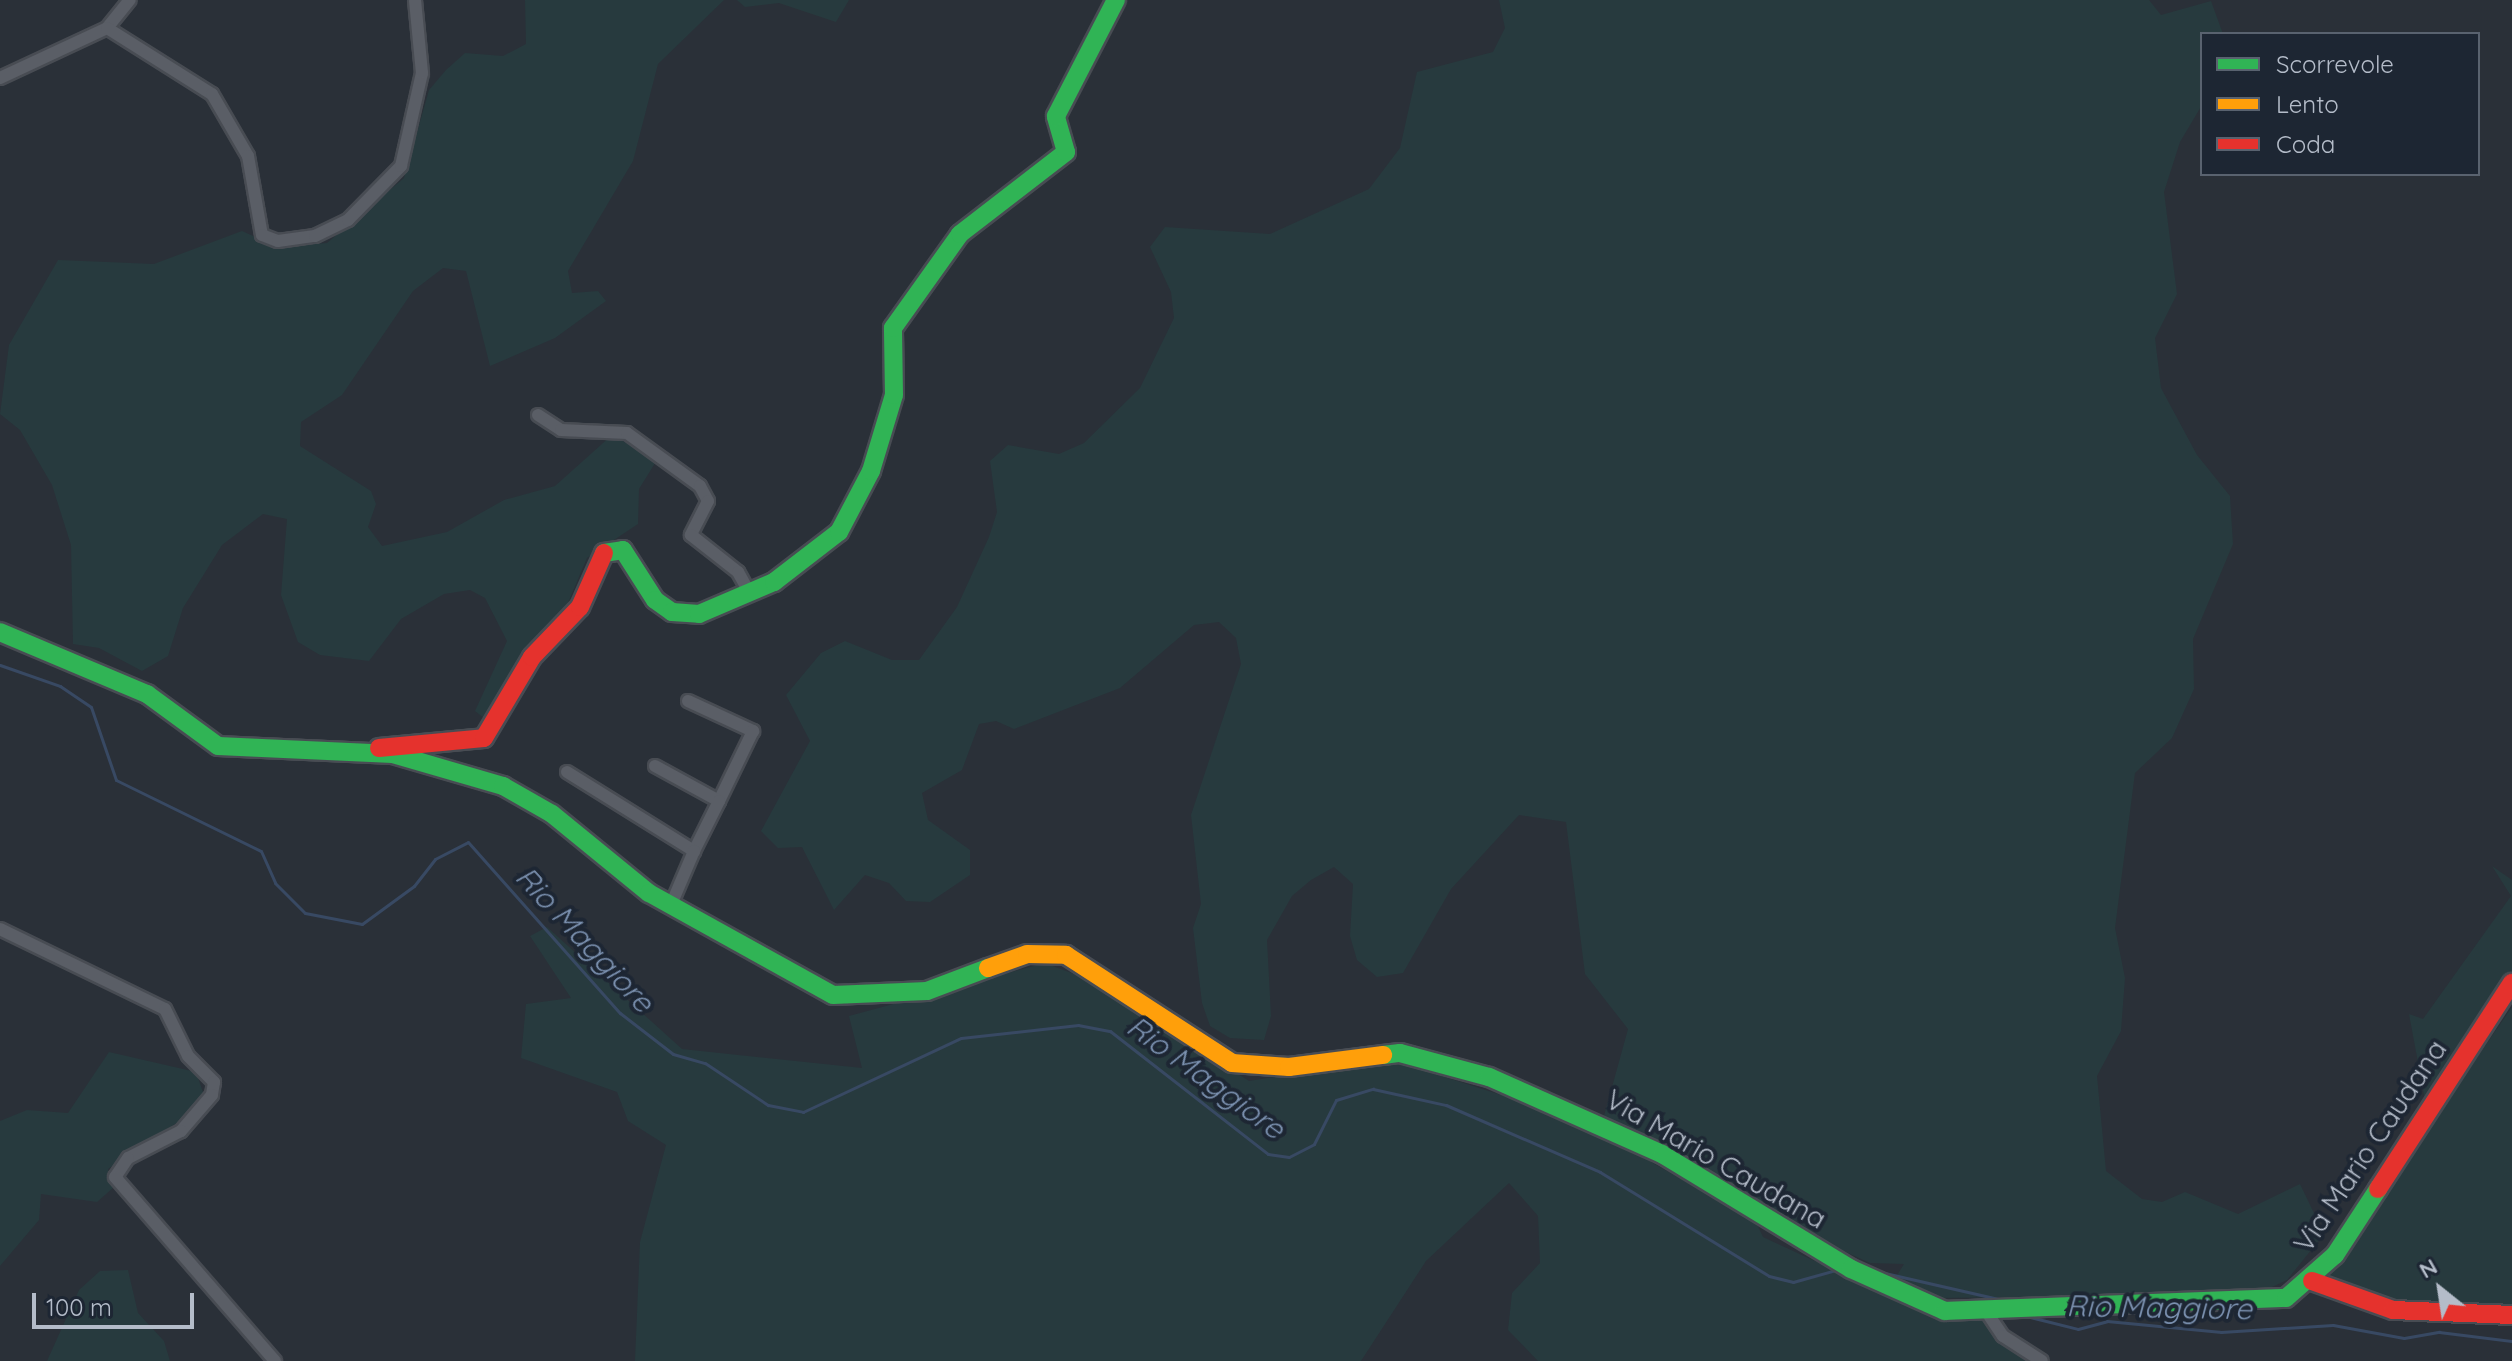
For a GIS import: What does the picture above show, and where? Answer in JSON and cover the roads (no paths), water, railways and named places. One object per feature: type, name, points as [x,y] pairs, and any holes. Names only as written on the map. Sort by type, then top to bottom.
[{"type":"main road","points":[[362,752],[484,738],[532,657],[580,607],[597,558],[610,549],[623,550],[655,600],[672,612],[699,614],[750,594],[839,532],[871,471],[894,395],[889,344],[899,315],[960,234],[1066,152],[1056,116],[1116,0]]},
{"type":"main road","name":"Via Mario Caudana","points":[[0,632],[147,694],[218,746],[254,753],[362,752],[503,786],[552,814],[671,905],[833,995],[927,991],[1027,954],[1066,955],[1232,1063],[1289,1067],[1400,1053],[1489,1077],[1662,1154],[1857,1272],[1945,1311],[2258,1302],[2286,1298],[2312,1281],[2401,1160],[2512,983]]},
{"type":"main road","points":[[2312,1281],[2393,1310],[2512,1315]]},
{"type":"street","points":[[0,78],[107,28],[130,0]]},
{"type":"street","points":[[107,28],[212,94],[248,156],[255,222],[278,241],[315,236],[348,220],[401,166],[422,73],[415,0]]},
{"type":"street","points":[[538,415],[561,430],[627,433],[700,486],[708,501],[691,535],[738,572],[750,594]]},
{"type":"street","points":[[671,905],[753,731],[688,701]]},
{"type":"street","points":[[655,766],[719,801]]},
{"type":"street","points":[[567,772],[694,851]]},
{"type":"street","points":[[0,929],[165,1009],[188,1056],[214,1082],[207,1103],[181,1131],[128,1158],[115,1177],[275,1361]]},
{"type":"street","points":[[1986,1311],[2003,1336],[2042,1361]]},
{"type":"waterway","name":"Rio Maggiore","points":[[0,665],[60,686],[91,707],[116,780],[261,851],[275,883],[305,913],[362,924],[414,886],[435,859],[468,842],[620,1013],[673,1054],[705,1063],[768,1105],[803,1112],[961,1038],[1078,1025],[1110,1031],[1268,1154],[1289,1157],[1314,1144],[1336,1100],[1373,1089],[1446,1105],[1600,1172],[1769,1276],[1793,1282],[1836,1270]]},
{"type":"waterway","name":"Rio Maggiore","points":[[1876,1271],[2003,1300]]},
{"type":"waterway","name":"Rio Maggiore","points":[[2030,1317],[2078,1329],[2107,1321],[2221,1332],[2333,1325],[2404,1338],[2439,1332],[2512,1341]]}]
